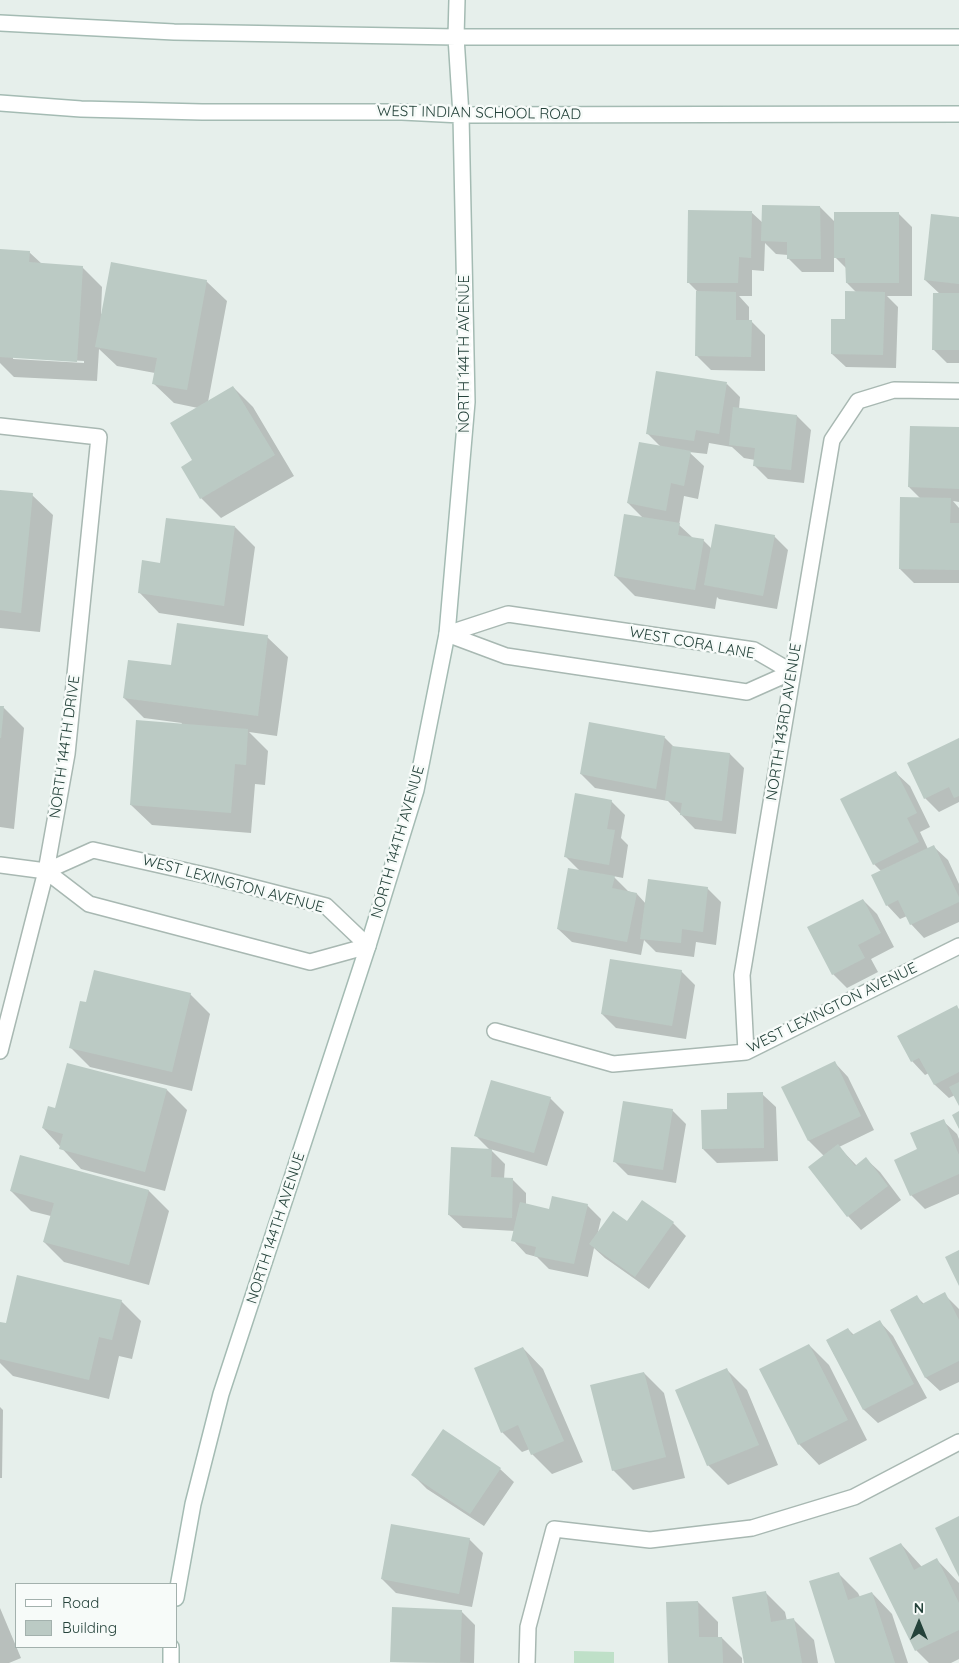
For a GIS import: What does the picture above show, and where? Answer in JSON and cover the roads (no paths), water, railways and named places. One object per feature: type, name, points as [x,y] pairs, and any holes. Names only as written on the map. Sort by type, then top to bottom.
[{"type":"street","name":"NORTH 144TH AVENUE","points":[[178,1587],[193,1504],[221,1394],[368,946],[416,790],[447,634],[467,402],[461,114],[456,37],[457,0]]},
{"type":"street","points":[[0,23],[174,32],[456,37],[959,37]]},
{"type":"street","name":"WEST INDIAN SCHOOL ROAD","points":[[0,102],[81,109],[155,111],[461,114],[959,114]]},
{"type":"street","name":"NORTH 143RD AVENUE","points":[[746,1052],[742,976],[832,440],[858,401],[894,390],[959,390]]},
{"type":"street","name":"NORTH 144TH DRIVE","points":[[0,426],[99,438],[67,754],[46,871],[0,1051]]},
{"type":"street","name":"WEST CORA LANE","points":[[447,634],[508,614],[754,650],[792,672]]},
{"type":"street","points":[[447,634],[506,656],[747,692],[792,672]]},
{"type":"street","name":"WEST LEXINGTON AVENUE","points":[[46,871],[93,850],[209,876],[326,906],[368,946]]},
{"type":"street","points":[[0,865],[46,871],[88,904],[310,962],[368,946]]},
{"type":"street","name":"WEST LEXINGTON AVENUE","points":[[495,1031],[613,1064],[746,1052],[959,946]]},
{"type":"street","points":[[527,1663],[528,1627],[554,1529],[650,1540],[752,1528],[854,1497],[959,1442]]},
{"type":"street","points":[[171,1663],[172,1648]]}]
